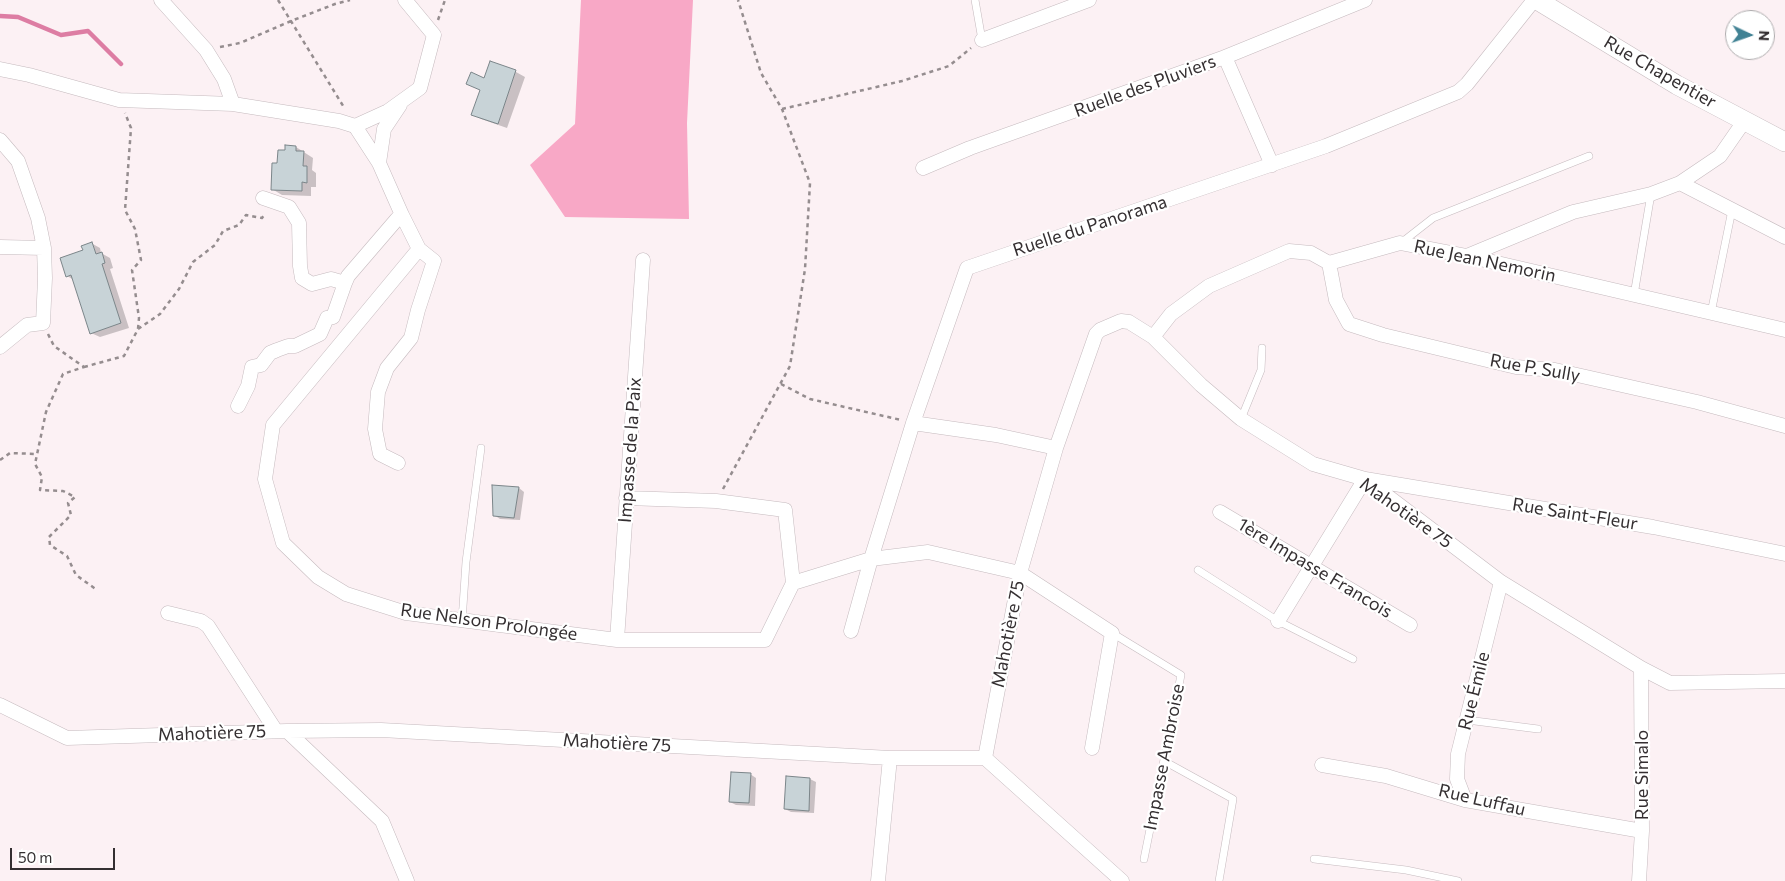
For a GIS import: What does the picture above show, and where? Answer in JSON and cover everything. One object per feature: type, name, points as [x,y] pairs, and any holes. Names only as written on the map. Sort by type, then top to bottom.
[{"type":"street","points":[[161,0],[206,50],[224,79],[233,104]]},
{"type":"street","points":[[356,126],[388,111],[420,88],[434,36],[405,0]]},
{"type":"street","points":[[982,40],[1089,0]]},
{"type":"street","name":"Ruelle des Pluviers","points":[[923,168],[970,148],[1225,57],[1365,0]]},
{"type":"street","name":"Rue Chapentier","points":[[1536,0],[1677,85],[1785,142]]},
{"type":"street","name":"Ruelle du Panorama","points":[[851,631],[871,559],[914,423],[967,268],[1326,146],[1458,92],[1467,84],[1536,0]]},
{"type":"street","points":[[1225,57],[1272,165]]},
{"type":"street","points":[[0,69],[29,75],[119,100],[233,104],[339,121],[356,126],[379,162],[419,250],[434,261],[411,338],[387,368],[378,392],[375,429],[380,454],[398,463]]},
{"type":"street","points":[[379,162],[384,130],[405,99]]},
{"type":"street","points":[[1467,256],[1573,212],[1651,194],[1680,183],[1720,156],[1745,120]]},
{"type":"street","points":[[0,140],[18,161],[24,175],[38,218],[44,248],[45,278],[43,323],[27,325],[0,347]]},
{"type":"street","points":[[1680,183],[1785,237]]},
{"type":"street","points":[[263,198],[289,207],[299,223],[302,278],[312,284],[331,279],[345,283]]},
{"type":"street","points":[[238,406],[248,386],[252,367],[261,365],[270,353],[288,346],[296,346],[320,334],[327,318],[333,317],[348,276],[402,215]]},
{"type":"street","name":"Rue Jean Nemorin","points":[[1329,263],[1400,243],[1467,256],[1785,330]]},
{"type":"street","points":[[0,247],[44,248]]},
{"type":"street","name":"Rue Nelson Prolongée","points":[[419,250],[273,425],[264,479],[283,543],[318,577],[346,594],[406,613],[617,640],[765,640],[793,582]]},
{"type":"street","points":[[1153,337],[1171,314],[1209,286],[1289,251],[1311,253],[1329,263]]},
{"type":"street","name":"Impasse de la Paix","points":[[617,640],[643,260]]},
{"type":"street","name":"Rue P. Sully","points":[[1329,263],[1336,300],[1349,324],[1383,335],[1516,367],[1555,370],[1697,402],[1785,426]]},
{"type":"street","name":"Mahotière 75","points":[[0,705],[67,738],[281,731],[381,730],[890,758],[985,758],[1020,573],[1056,448],[1096,334],[1100,330],[1121,321],[1129,322],[1153,337],[1201,385],[1241,418],[1314,464],[1365,479],[1500,582],[1641,668],[1670,683],[1785,681]]},
{"type":"street","points":[[914,423],[996,435],[1056,448]]},
{"type":"street","points":[[1278,621],[1365,479]]},
{"type":"street","name":"Rue Saint-Fleur","points":[[1365,479],[1653,527],[1785,554]]},
{"type":"street","points":[[626,498],[716,501],[786,510],[793,582],[871,559],[928,552],[1020,573],[1112,633],[1092,748]]},
{"type":"street","name":"1ère Impasse Francois","points":[[1220,512],[1410,625]]},
{"type":"street","name":"Rue Émile","points":[[1465,800],[1457,779],[1458,754],[1500,582]]},
{"type":"street","points":[[168,613],[201,622],[208,626],[281,731],[382,821],[407,881]]},
{"type":"street","name":"Rue Simalo","points":[[1638,881],[1642,831],[1641,668]]},
{"type":"street","points":[[878,881],[890,758]]},
{"type":"street","points":[[985,758],[1122,881]]},
{"type":"street","name":"Rue Luffau","points":[[1322,765],[1386,776],[1465,800],[1642,831]]},
{"type":"lane","points":[[975,0],[982,40]]},
{"type":"lane","points":[[1400,243],[1433,218],[1588,156]]},
{"type":"lane","points":[[1634,295],[1651,194]]},
{"type":"lane","points":[[1711,312],[1732,210]]},
{"type":"lane","points":[[1241,418],[1261,370],[1262,348]]},
{"type":"lane","points":[[462,620],[466,562],[481,448]]},
{"type":"lane","points":[[1198,570],[1278,621],[1353,659]]},
{"type":"lane","name":"Impasse Ambroise","points":[[1112,633],[1181,675],[1144,860]]},
{"type":"lane","points":[[1466,720],[1538,729]]},
{"type":"lane","points":[[1164,761],[1234,799],[1219,881]]},
{"type":"lane","points":[[1314,859],[1406,870],[1458,881]]},
{"type":"path","points":[[278,0],[356,126]]},
{"type":"path","points":[[206,50],[240,43],[291,21],[350,0]]},
{"type":"path","points":[[716,501],[790,366],[805,269],[810,183],[782,109],[761,74],[738,0]]},
{"type":"path","points":[[782,109],[902,81],[949,66],[982,40]]},
{"type":"path","points":[[97,590],[76,574],[67,556],[50,545],[49,537],[71,515],[68,503],[75,497],[63,491],[40,490],[42,476],[35,464],[46,412],[63,374],[124,356],[138,329],[139,318],[132,270],[141,260],[135,229],[125,210],[131,128],[119,100]]},
{"type":"path","points":[[138,329],[160,314],[180,289],[192,262],[215,246],[223,231],[239,225],[246,215],[262,218],[268,209],[263,198]]},
{"type":"path","points":[[43,323],[54,346],[84,367]]},
{"type":"path","points":[[781,384],[810,399],[914,423]]},
{"type":"path","points":[[0,460],[10,453],[37,454]]},
{"type":"shaded area","points":[[581,0],[693,0],[687,123],[689,219],[565,217],[530,165],[575,124]]},
{"type":"building","points":[[490,61],[516,70],[498,124],[471,115],[480,90],[466,84],[471,72],[484,78]]},
{"type":"building","points":[[285,145],[296,146],[296,151],[304,151],[303,166],[307,166],[307,183],[302,182],[302,191],[271,190],[272,163],[277,163],[278,150],[285,150]]},
{"type":"building","points":[[92,242],[96,254],[102,252],[105,263],[102,264],[121,323],[90,334],[71,275],[66,277],[60,258],[83,250],[81,246]]},
{"type":"building","points":[[492,485],[519,487],[514,518],[493,516]]},
{"type":"building","points":[[731,772],[751,773],[749,803],[729,802]]},
{"type":"building","points":[[786,776],[810,778],[809,811],[784,809]]},
{"type":"waterway","points":[[0,16],[18,17],[61,35],[88,31],[121,64]]}]
